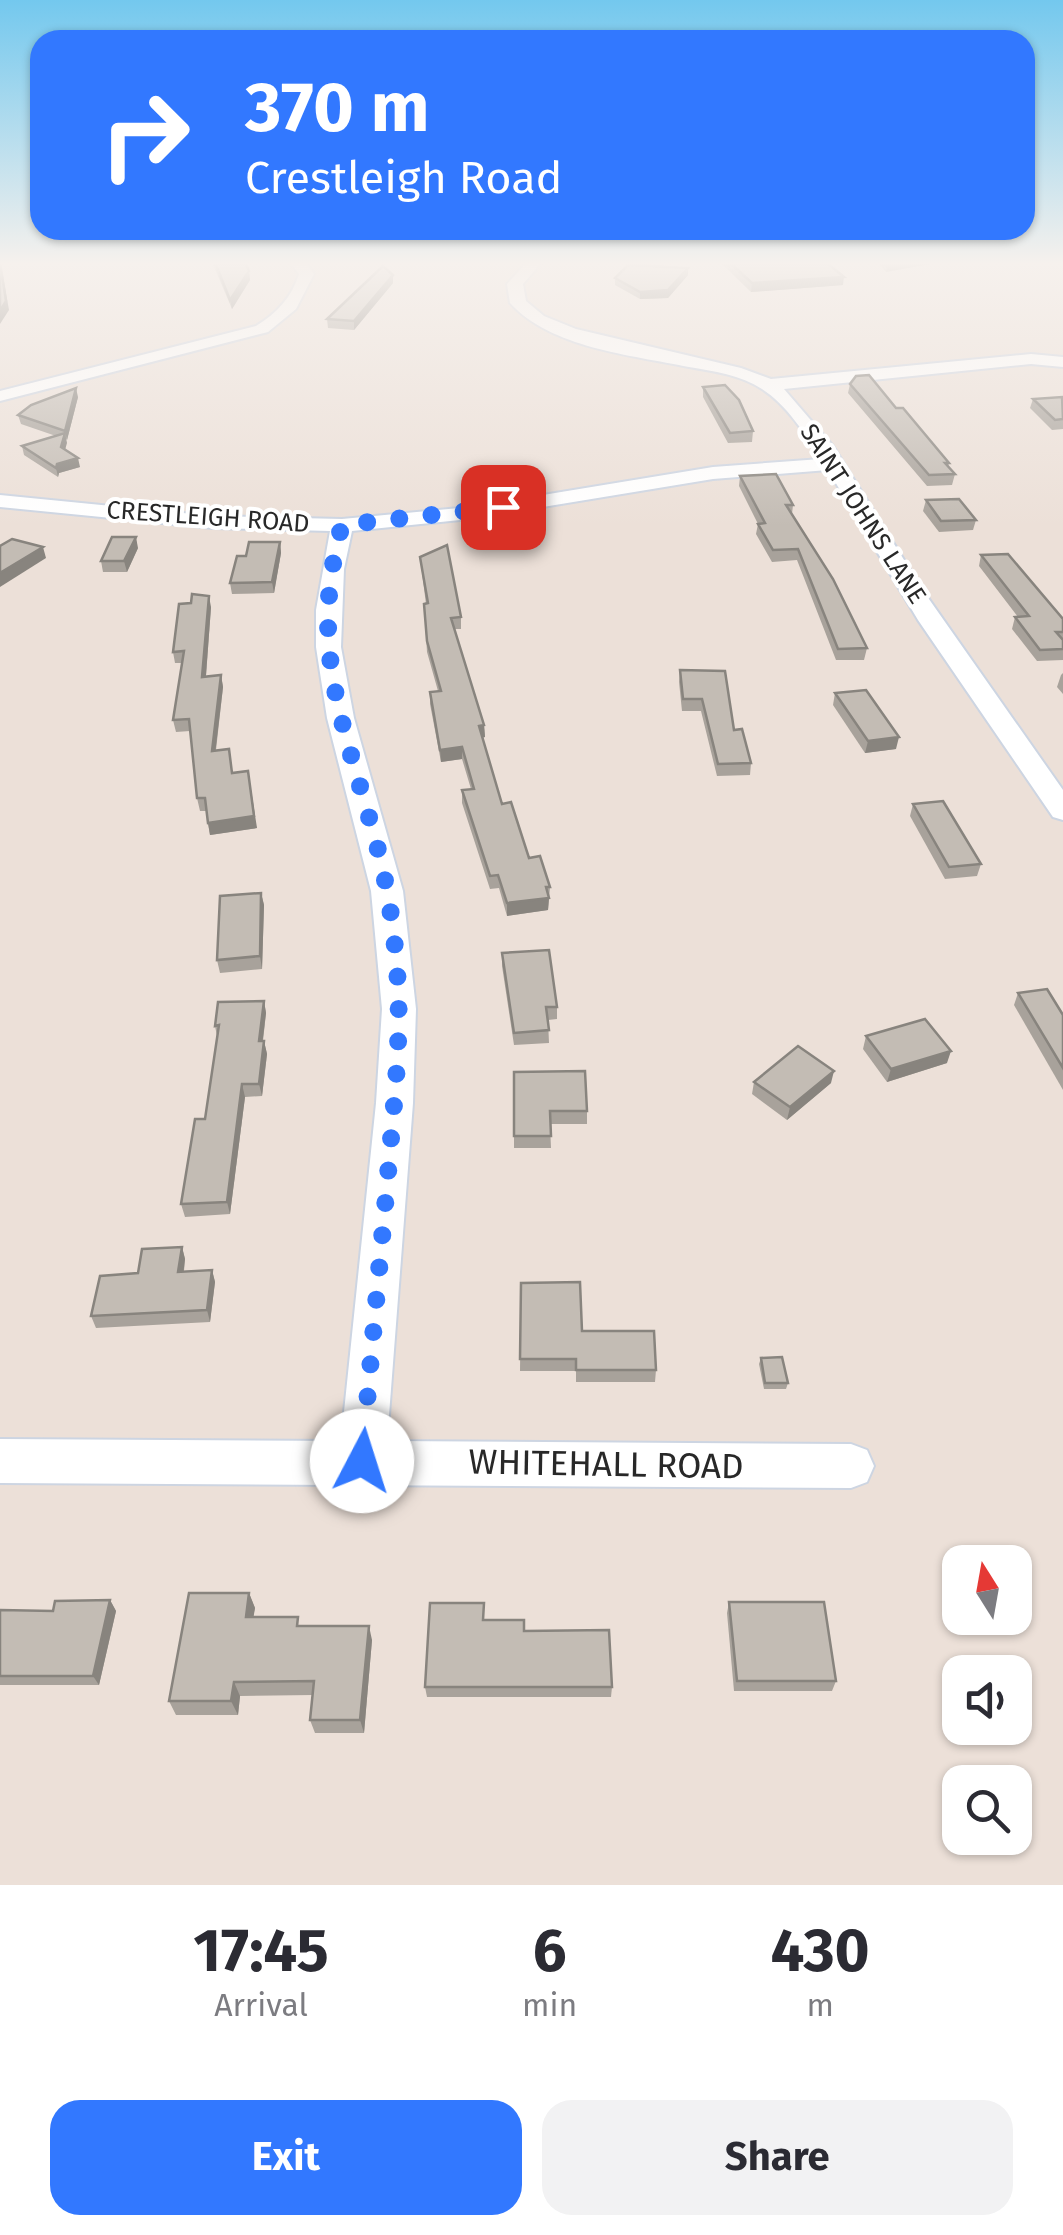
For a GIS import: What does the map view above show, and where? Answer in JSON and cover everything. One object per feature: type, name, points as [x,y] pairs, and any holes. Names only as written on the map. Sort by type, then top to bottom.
[{"type":"street","points":[[0,396],[180,350]]},
{"type":"street","name":"SAINT JOHNS LANE","points":[[638,350],[722,369],[768,385],[792,406],[915,596],[1063,811]]},
{"type":"street","points":[[768,385],[1031,359],[1063,362]]},
{"type":"street","name":"CRESTLEIGH ROAD","points":[[0,502],[206,522],[342,525],[470,513],[713,473],[832,464]]},
{"type":"street","points":[[342,525],[326,602],[327,646],[339,718],[375,837],[391,911],[398,986],[398,1068],[362,1461]]},
{"type":"street","name":"WHITEHALL ROAD","points":[[0,1461],[851,1466]]},
{"type":"building","points":[[869,375],[896,408],[903,408],[955,474],[929,475],[850,384],[856,376]]},
{"type":"building","points":[[725,385],[739,400],[753,431],[730,433],[703,387]]},
{"type":"building","points":[[76,388],[65,431],[18,415],[31,405]]},
{"type":"building","points":[[1062,397],[1063,419],[1055,420],[1033,399]]},
{"type":"building","points":[[65,433],[61,447],[78,458],[57,464],[56,468],[22,446]]},
{"type":"building","points":[[776,474],[793,505],[786,505],[833,579],[867,648],[838,649],[798,549],[773,550],[758,524],[765,523],[740,476]]},
{"type":"building","points":[[959,499],[976,520],[941,521],[926,500]]},
{"type":"building","points":[[112,537],[136,537],[124,561],[101,561]]},
{"type":"building","points":[[12,539],[43,547],[0,573],[0,546]]},
{"type":"building","points":[[249,542],[280,542],[272,582],[230,583],[237,556],[246,556]]},
{"type":"building","points":[[447,545],[461,617],[451,618],[484,725],[479,726],[502,804],[511,802],[529,858],[540,856],[550,887],[546,887],[549,898],[507,903],[498,875],[490,876],[462,790],[474,789],[462,747],[440,750],[430,692],[441,691],[427,641],[424,604],[428,603],[420,557]]},
{"type":"building","points":[[1008,554],[1063,619],[1063,632],[1056,632],[1063,640],[1063,649],[1040,650],[1015,617],[1029,616],[981,555]]},
{"type":"building","points":[[192,594],[209,596],[202,677],[221,675],[212,751],[229,749],[232,773],[248,771],[254,816],[208,823],[205,798],[197,798],[189,719],[173,720],[184,651],[173,652],[179,604],[191,603]]},
{"type":"building","points":[[680,670],[725,671],[734,730],[742,729],[751,763],[718,764],[702,699],[683,699]]},
{"type":"building","points":[[866,690],[899,737],[868,741],[835,693]]},
{"type":"building","points":[[943,801],[981,864],[949,867],[913,804]]},
{"type":"building","points":[[261,893],[260,956],[217,960],[220,896]]},
{"type":"building","points":[[549,950],[557,1007],[546,1007],[549,1030],[514,1033],[502,953]]},
{"type":"building","points":[[1047,989],[1063,1015],[1063,1068],[1018,993]]},
{"type":"building","points":[[264,1001],[259,1084],[242,1084],[227,1202],[181,1204],[195,1119],[205,1119],[219,1025],[215,1026],[218,1002]]},
{"type":"building","points":[[925,1019],[951,1051],[891,1069],[866,1036]]},
{"type":"building","points":[[798,1046],[834,1071],[790,1107],[754,1082]]},
{"type":"building","points":[[585,1071],[587,1111],[550,1111],[551,1136],[514,1136],[514,1072]]},
{"type":"building","points":[[182,1247],[178,1272],[212,1270],[207,1310],[91,1316],[100,1276],[138,1273],[142,1249]]},
{"type":"building","points":[[580,1282],[582,1331],[654,1331],[656,1370],[576,1370],[576,1359],[520,1359],[521,1283]]},
{"type":"building","points":[[782,1357],[788,1383],[765,1383],[761,1358]]},
{"type":"building","points":[[189,1593],[249,1593],[246,1617],[298,1617],[297,1626],[369,1626],[360,1720],[310,1720],[314,1681],[234,1682],[231,1701],[169,1701]]},
{"type":"building","points":[[110,1600],[93,1676],[0,1676],[0,1610],[53,1611],[55,1601]]},
{"type":"building","points":[[729,1602],[824,1602],[836,1681],[737,1681]]},
{"type":"building","points":[[430,1603],[484,1603],[483,1620],[524,1620],[524,1631],[609,1630],[612,1687],[425,1687]]},
{"type":"route","points":[[362,1461],[398,1068],[398,986],[391,911],[375,837],[337,708],[327,646],[330,570],[342,525],[503,507]]}]
